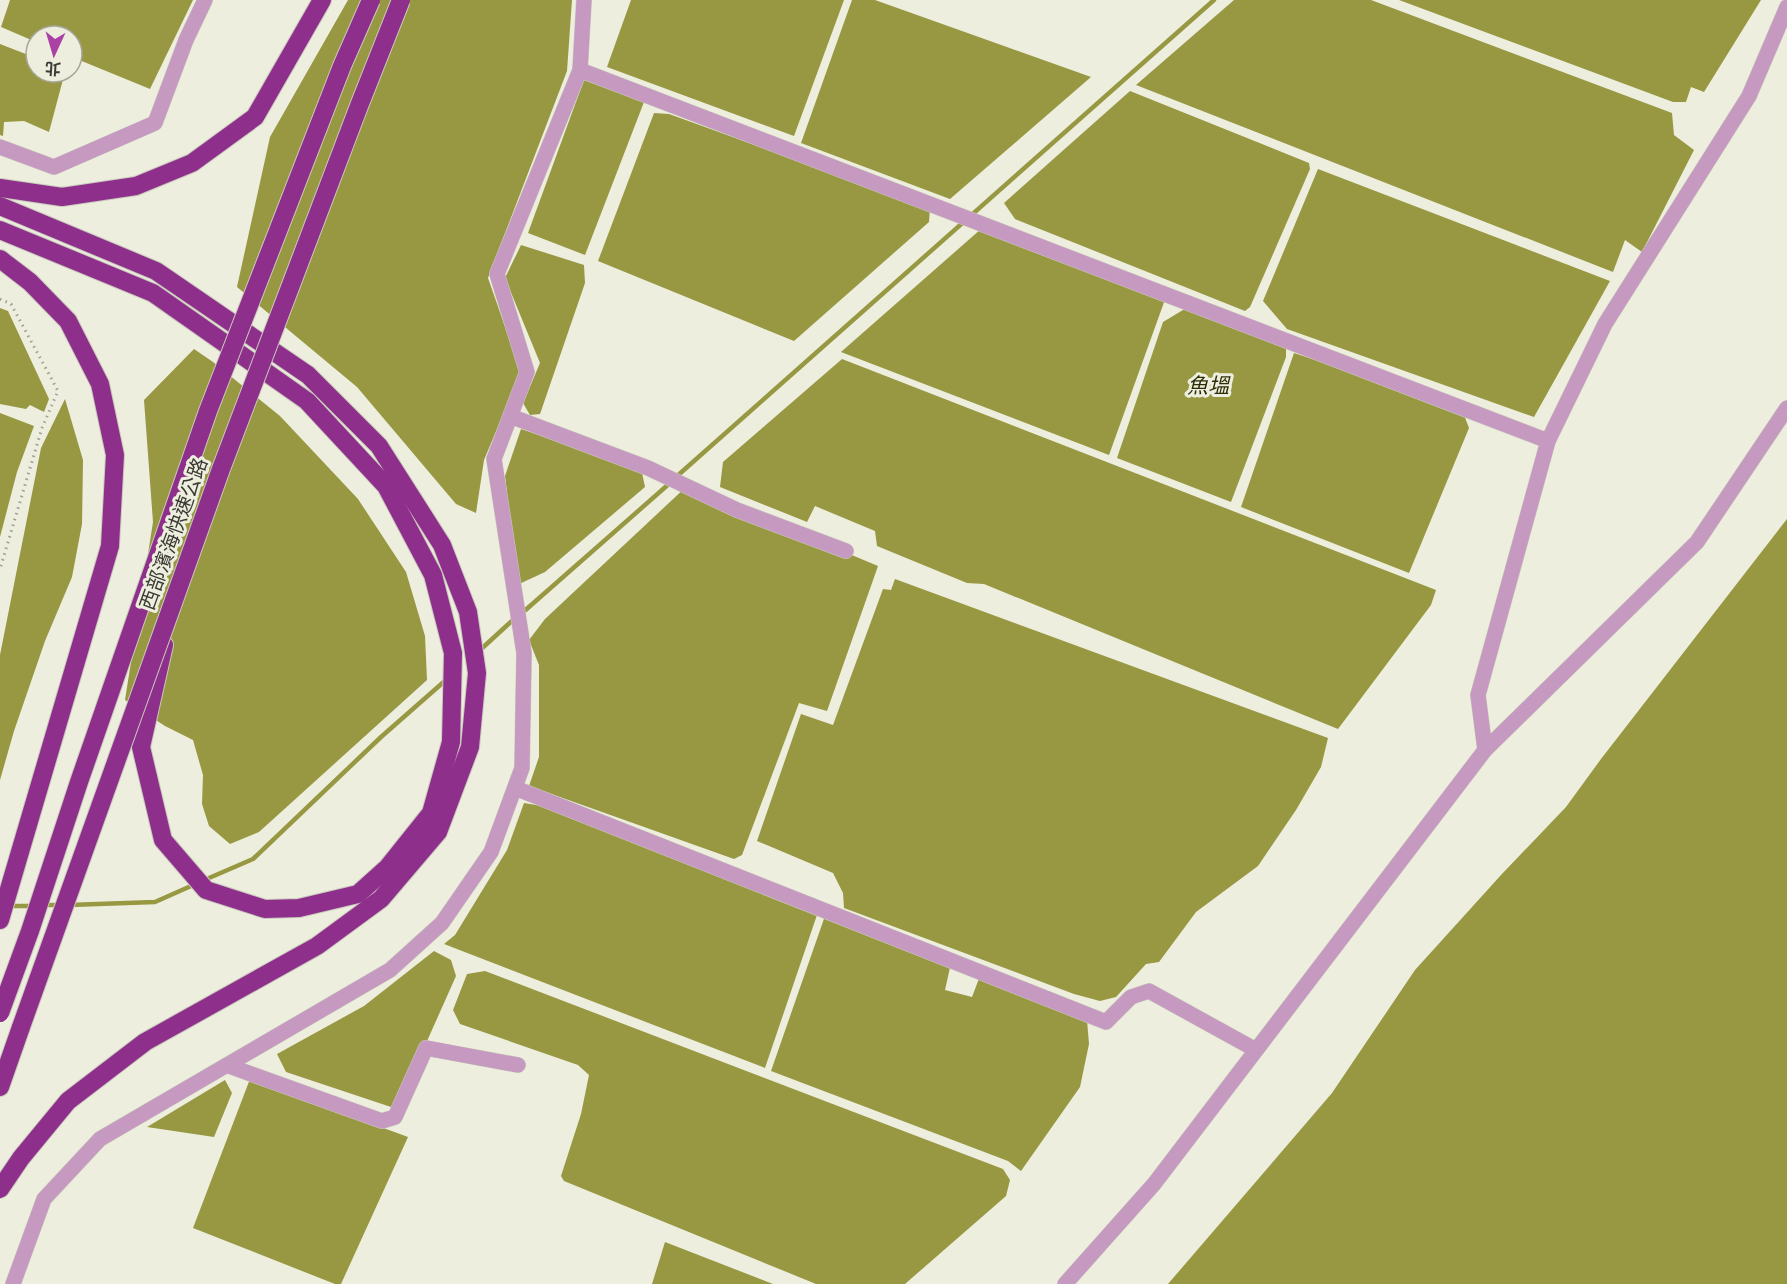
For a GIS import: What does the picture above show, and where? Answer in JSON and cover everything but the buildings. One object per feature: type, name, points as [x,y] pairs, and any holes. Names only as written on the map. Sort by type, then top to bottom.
[{"type":"highway","points":[[0,188],[62,197],[136,186],[192,163],[255,117],[322,0]]},
{"type":"highway","name":"西部濱海快速公路","points":[[0,1013],[208,411],[342,66],[371,0]]},
{"type":"highway","name":"西部濱海快速公路","points":[[0,1087],[221,469],[401,0]]},
{"type":"highway","points":[[0,206],[156,272],[308,375],[379,446],[442,545],[468,612],[477,674],[470,747],[438,832],[381,899],[317,946],[145,1042],[68,1101],[21,1158],[0,1189]]},
{"type":"highway","points":[[0,230],[153,293],[307,401],[386,486],[433,575],[453,653],[451,742],[430,813],[387,868],[358,894],[299,908],[265,909],[206,890],[163,840],[141,747],[176,594]]},
{"type":"highway","points":[[0,259],[30,282],[68,321],[100,384],[115,455],[110,546],[3,911]]},
{"type":"street","points":[[0,147],[54,167],[155,123],[186,40],[206,0]]},
{"type":"street","points":[[13,1284],[44,1199],[100,1139],[229,1066],[390,970],[442,923],[491,852],[522,768],[524,653],[494,459],[527,372],[497,274],[580,70],[584,0]]},
{"type":"street","points":[[1485,750],[1478,695],[1548,441],[1605,324],[1749,96],[1787,7]]},
{"type":"street","points":[[580,70],[1548,441]]},
{"type":"street","points":[[1065,1284],[1154,1184],[1485,750],[1697,542],[1787,408]]},
{"type":"street","points":[[510,416],[648,468],[737,510],[846,551]]},
{"type":"street","points":[[515,788],[1106,1022],[1131,997],[1149,991],[1256,1050]]},
{"type":"street","points":[[229,1066],[382,1121],[395,1117],[426,1048],[518,1065]]},
{"type":"path","points":[[0,299],[11,304],[58,391],[42,428],[0,569]]},
{"type":"water","points":[[10,0],[193,0],[150,89],[84,62],[84,24],[24,24],[24,37],[1,27]]},
{"type":"water","points":[[348,0],[572,0],[567,71],[488,278],[521,372],[484,460],[476,513],[456,504],[357,387],[237,287],[270,137]]},
{"type":"water","points":[[631,0],[844,0],[794,136],[607,67]]},
{"type":"water","points":[[852,0],[875,0],[1091,77],[950,199],[801,143]]},
{"type":"water","points":[[1234,0],[1371,0],[1672,113],[1674,135],[1694,150],[1642,252],[1625,240],[1613,272],[1136,85]]},
{"type":"water","points":[[1399,0],[1761,0],[1704,92],[1691,87],[1686,102],[1673,102]]},
{"type":"water","points":[[0,44],[24,53],[24,84],[62,84],[49,132],[24,121],[4,122],[3,136],[0,135]]},
{"type":"water","points":[[584,80],[644,102],[585,255],[528,233]]},
{"type":"water","points":[[1130,91],[1309,163],[1310,169],[1250,307],[1245,311],[1015,219],[1004,203]]},
{"type":"water","points":[[654,113],[669,114],[930,208],[929,222],[794,341],[598,261]]},
{"type":"water","points":[[1318,169],[1610,281],[1534,417],[1287,329],[1263,301]]},
{"type":"water","points":[[981,229],[1167,294],[1109,455],[841,352]]},
{"type":"water","points":[[521,245],[584,265],[585,283],[540,414],[530,415],[523,403],[540,363],[505,278]]},
{"type":"water","name":"魚塭","points":[[1188,307],[1286,345],[1286,357],[1231,502],[1117,458],[1163,322]]},
{"type":"water","points":[[0,308],[8,311],[49,399],[44,412],[30,405],[26,409],[0,404]]},
{"type":"water","points":[[194,349],[280,416],[358,499],[406,572],[425,636],[427,680],[259,832],[230,844],[209,826],[202,804],[203,775],[193,740],[165,726],[125,700],[153,522],[144,400]]},
{"type":"water","points":[[1294,353],[1461,407],[1469,428],[1409,573],[1241,507]]},
{"type":"water","points":[[842,359],[1436,590],[1431,605],[1338,729],[984,584],[967,583],[877,546],[875,531],[815,506],[807,522],[720,487],[723,462]]},
{"type":"water","points":[[65,399],[83,460],[82,524],[72,577],[45,641],[0,780],[0,655],[41,448]]},
{"type":"water","points":[[0,413],[34,426],[17,472],[0,537]]},
{"type":"water","points":[[521,429],[641,468],[645,487],[545,572],[517,585],[505,476]]},
{"type":"water","points":[[687,486],[878,566],[827,711],[799,703],[742,855],[734,859],[529,786],[539,757],[539,665],[529,640],[545,619]]},
{"type":"water","points":[[1787,519],[1787,1284],[1168,1284],[1332,1093],[1415,970],[1566,807]]},
{"type":"water","points":[[895,579],[1328,738],[1321,767],[1296,810],[1258,866],[1196,912],[1159,962],[1146,964],[1116,997],[1100,1001],[1074,994],[844,908],[843,893],[833,873],[757,841],[801,714],[833,725],[883,589],[891,590]]},
{"type":"water","points":[[524,803],[542,806],[818,912],[765,1068],[444,944],[455,935],[507,850]]},
{"type":"water","points":[[826,913],[951,963],[945,990],[972,997],[980,976],[1087,1020],[1089,1044],[1080,1087],[1021,1171],[1008,1161],[771,1071]]},
{"type":"water","points":[[434,951],[451,960],[456,976],[399,1104],[391,1107],[286,1072],[277,1054],[364,1006]]},
{"type":"water","points":[[485,971],[1003,1169],[1010,1180],[1006,1196],[905,1284],[816,1284],[564,1181],[561,1176],[581,1114],[589,1075],[578,1065],[460,1024],[453,1010],[467,974]]},
{"type":"water","points":[[250,1079],[408,1137],[341,1284],[335,1284],[193,1228]]},
{"type":"water","points":[[225,1080],[232,1093],[214,1137],[147,1127]]},
{"type":"water","points":[[665,1242],[773,1284],[652,1284]]},
{"type":"waterway","points":[[676,477],[1214,0]]},
{"type":"waterway","points":[[521,614],[670,483]]},
{"type":"waterway","points":[[478,652],[514,619]]},
{"type":"waterway","points":[[209,878],[253,859],[381,737],[447,679]]},
{"type":"waterway","points":[[69,905],[155,902],[191,886]]},
{"type":"waterway","points":[[42,905],[60,905]]},
{"type":"waterway","points":[[9,906],[33,906]]}]
